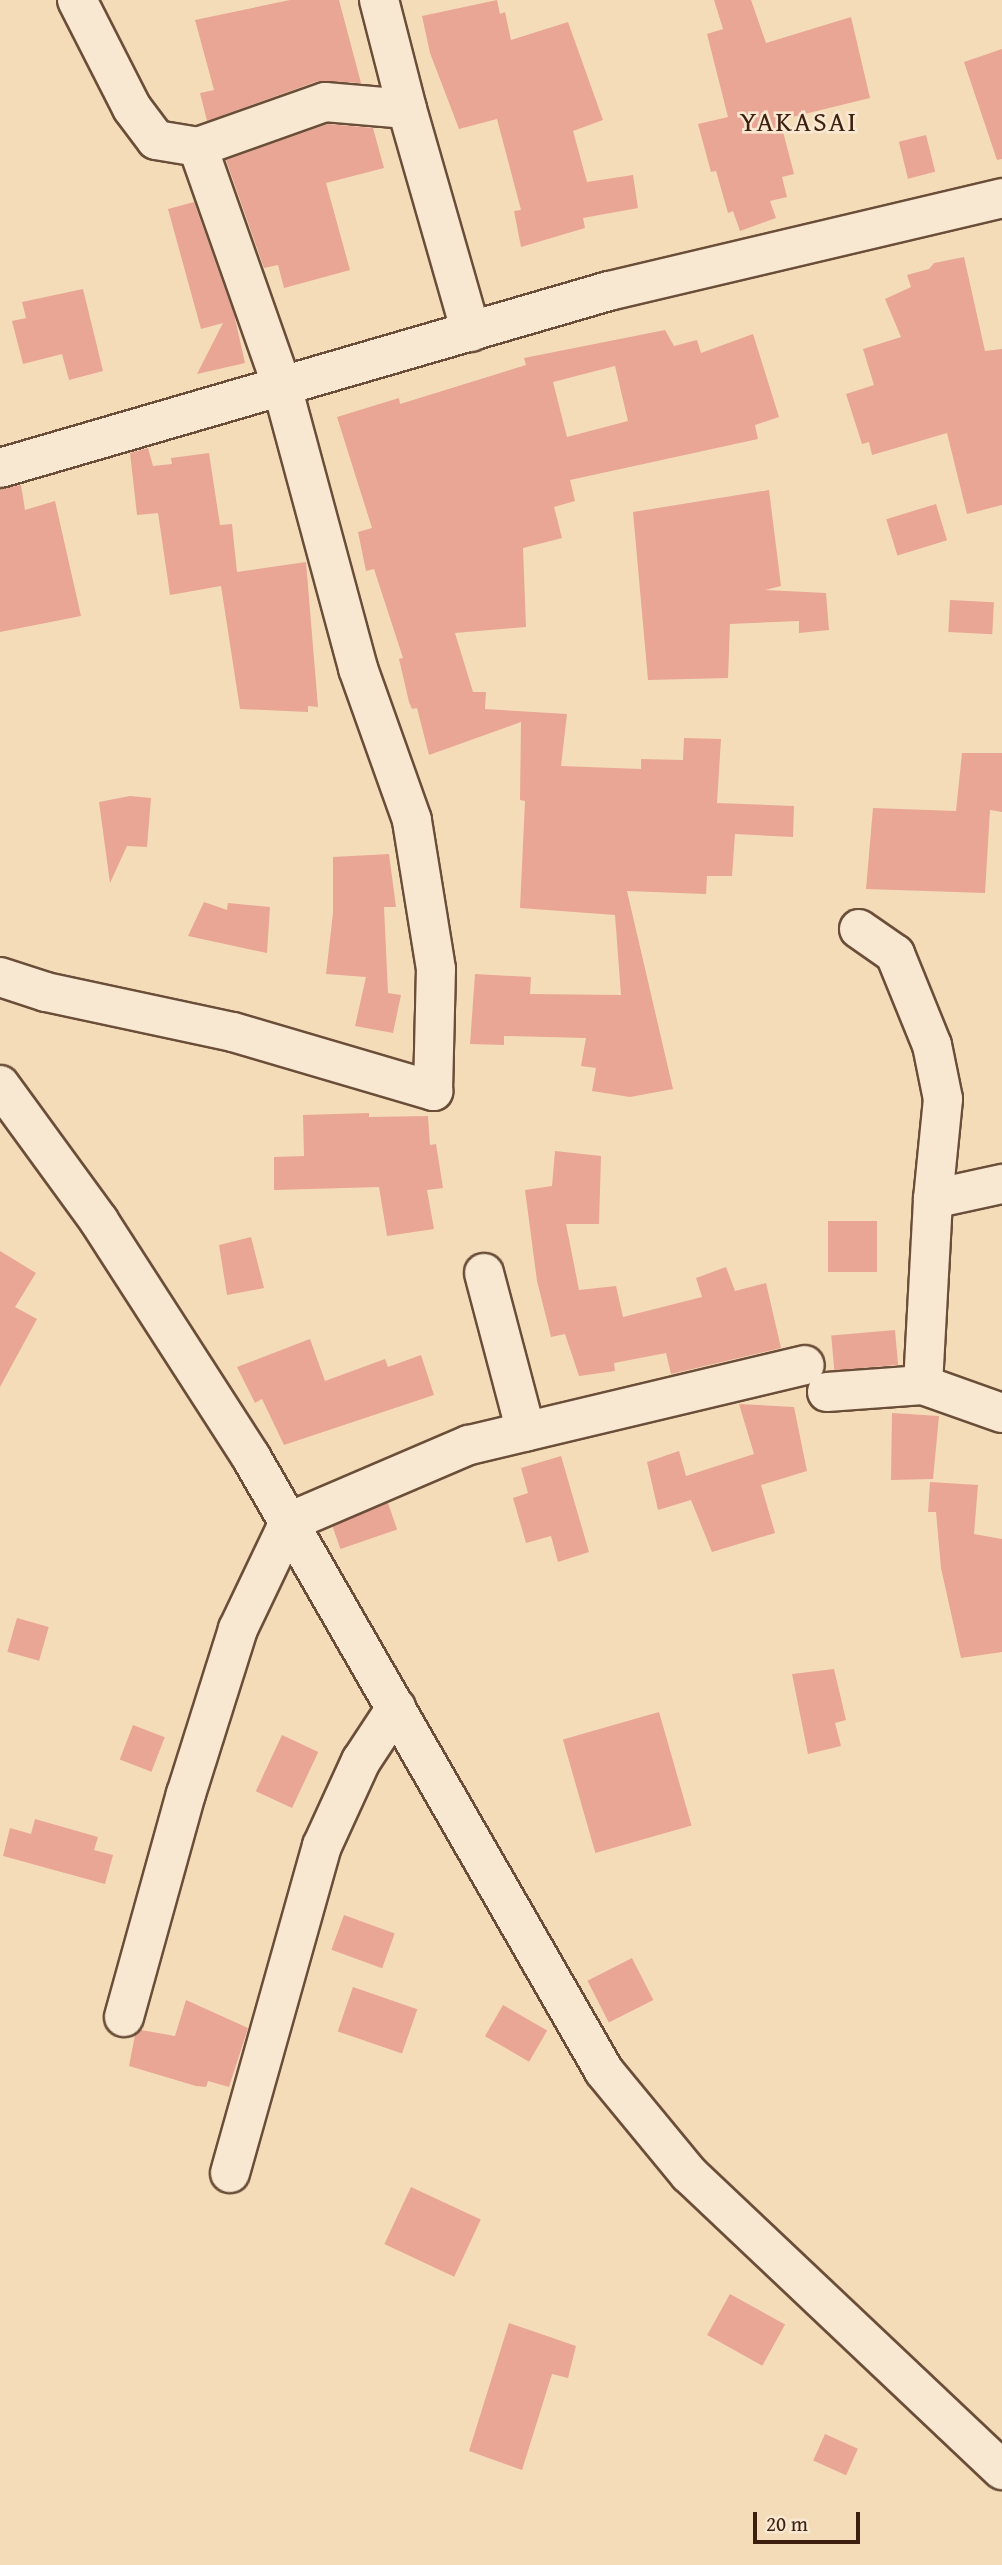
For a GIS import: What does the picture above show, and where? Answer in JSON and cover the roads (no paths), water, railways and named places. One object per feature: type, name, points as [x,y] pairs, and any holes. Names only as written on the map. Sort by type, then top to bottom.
[{"type":"street","points":[[77,0],[132,108],[156,140],[198,147],[325,102],[407,110]]},
{"type":"street","points":[[380,0],[407,110],[471,332]]},
{"type":"street","points":[[0,977],[46,992],[233,1032],[433,1091],[436,969],[412,820],[358,668],[282,386],[198,147]]},
{"type":"street","points":[[0,468],[609,291],[1002,198]]},
{"type":"street","points":[[859,929],[895,954],[932,1045],[943,1099],[933,1199],[923,1385]]},
{"type":"street","points":[[0,1085],[99,1221],[289,1522],[604,2071],[689,2174],[1002,2470]]},
{"type":"street","points":[[933,1199],[1002,1184]]},
{"type":"street","points":[[484,1273],[526,1432]]},
{"type":"street","points":[[124,2017],[186,1794],[239,1629],[289,1522],[469,1445],[526,1432],[816,1379],[923,1385],[1002,1413]]},
{"type":"street","points":[[230,2173],[322,1846],[361,1761],[396,1708]]},
{"type":"district","name":"YAKASAI","points":[[799,121]]}]
